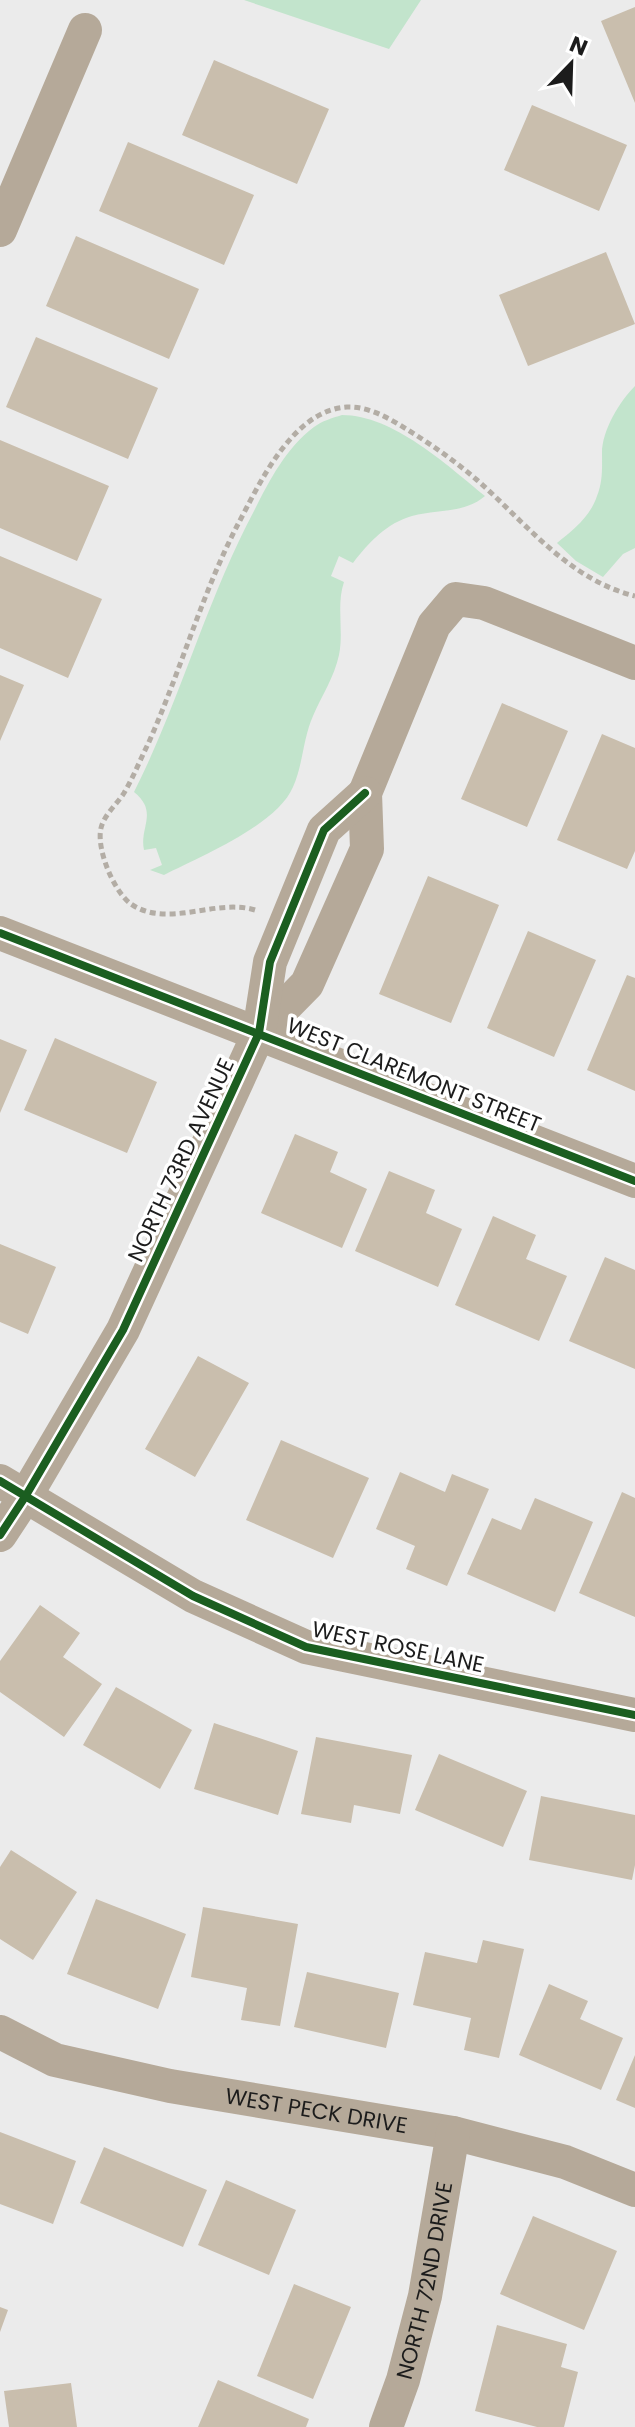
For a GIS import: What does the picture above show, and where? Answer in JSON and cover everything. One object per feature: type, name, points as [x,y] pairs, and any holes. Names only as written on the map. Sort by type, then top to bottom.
[{"type":"street","points":[[0,230],[85,30]]},
{"type":"street","name":"NORTH 73RD AVENUE","points":[[259,1033],[307,984],[367,849],[365,793],[434,625],[456,599],[484,603],[635,663]]},
{"type":"street","name":"NORTH 73RD AVENUE","points":[[0,1535],[13,1489],[123,1330],[259,1033],[270,962],[324,830],[365,793]]},
{"type":"street","name":"WEST CLAREMONT STREET","points":[[0,933],[635,1181]]},
{"type":"street","name":"WEST ROSE LANE","points":[[13,1489],[193,1596],[306,1647],[635,1715]]},
{"type":"street","name":"WEST PECK DRIVE","points":[[0,2032],[55,2060],[155,2082],[453,2133],[565,2162],[635,2190]]},
{"type":"street","name":"NORTH 72ND DRIVE","points":[[386,2427],[403,2380],[425,2296],[453,2133]]},
{"type":"path","points":[[266,915],[238,905],[170,914],[147,911],[131,904],[116,889],[110,874],[101,844],[101,827],[124,793],[149,741],[228,545],[265,474],[302,428],[324,412],[347,407],[368,410],[393,421],[453,459],[568,564],[616,592],[635,596]]},
{"type":"green space","points":[[244,0],[421,0],[389,49]]},
{"type":"green space","points":[[635,386],[635,548],[623,554],[603,577],[576,561],[557,543],[594,504],[601,480],[603,444],[608,426]]},
{"type":"green space","points":[[342,415],[361,417],[400,432],[485,496],[468,506],[412,516],[394,523],[372,541],[353,563],[339,556],[331,576],[344,582],[339,655],[310,724],[293,787],[284,801],[255,827],[164,875],[150,870],[162,865],[156,848],[144,850],[147,813],[134,792],[221,580],[272,477],[287,455],[314,427]]},
{"type":"building","points":[[635,7],[635,103],[601,21]]},
{"type":"building","points":[[214,60],[329,109],[297,184],[182,135]]},
{"type":"building","points":[[532,105],[627,145],[599,211],[504,170]]},
{"type":"building","points":[[128,142],[254,195],[224,265],[99,211]]},
{"type":"building","points":[[76,236],[199,289],[169,359],[46,306]]},
{"type":"building","points":[[606,252],[635,324],[528,366],[499,295]]},
{"type":"building","points":[[36,337],[158,388],[128,459],[6,407]]},
{"type":"building","points":[[0,440],[109,486],[77,561],[0,528]]},
{"type":"building","points":[[0,556],[102,599],[68,678],[0,648]]},
{"type":"building","points":[[0,675],[24,685],[0,741]]},
{"type":"building","points":[[502,703],[568,731],[527,827],[461,799]]},
{"type":"building","points":[[602,734],[635,748],[635,851],[627,869],[557,840]]},
{"type":"building","points":[[428,876],[499,905],[451,1023],[379,994]]},
{"type":"building","points":[[528,931],[596,960],[554,1057],[487,1028]]},
{"type":"building","points":[[627,975],[635,978],[635,1091],[587,1070]]},
{"type":"building","points":[[55,1038],[157,1082],[127,1153],[24,1110]]},
{"type":"building","points":[[0,1039],[27,1050],[0,1113]]},
{"type":"building","points":[[295,1134],[338,1152],[330,1172],[367,1189],[342,1248],[261,1213]]},
{"type":"building","points":[[389,1171],[435,1190],[426,1213],[462,1229],[438,1287],[355,1251]]},
{"type":"building","points":[[493,1216],[536,1235],[526,1259],[567,1276],[539,1341],[455,1305]]},
{"type":"building","points":[[0,1244],[56,1267],[28,1334],[0,1322]]},
{"type":"building","points":[[605,1257],[635,1270],[635,1369],[569,1341]]},
{"type":"building","points":[[198,1356],[249,1383],[195,1477],[145,1449]]},
{"type":"building","points":[[281,1440],[369,1478],[333,1558],[246,1520]]},
{"type":"building","points":[[400,1472],[445,1492],[452,1474],[489,1489],[447,1586],[406,1569],[415,1546],[376,1529]]},
{"type":"building","points":[[622,1492],[635,1498],[635,1617],[579,1593]]},
{"type":"building","points":[[535,1498],[593,1522],[555,1612],[467,1574],[492,1518],[521,1530]]},
{"type":"building","points":[[40,1605],[80,1633],[63,1657],[102,1684],[64,1737],[0,1692],[0,1661]]},
{"type":"building","points":[[116,1687],[192,1730],[160,1789],[83,1745]]},
{"type":"building","points":[[214,1723],[298,1751],[278,1815],[194,1789]]},
{"type":"building","points":[[316,1737],[412,1755],[400,1814],[354,1805],[351,1823],[301,1814]]},
{"type":"building","points":[[439,1754],[527,1791],[503,1847],[415,1810]]},
{"type":"building","points":[[541,1796],[635,1815],[632,1880],[529,1860]]},
{"type":"building","points":[[11,1850],[77,1892],[33,1960],[0,1939],[0,1867]]},
{"type":"building","points":[[96,1899],[186,1934],[158,2009],[67,1974]]},
{"type":"building","points":[[203,1907],[298,1924],[280,2026],[241,2020],[247,1988],[191,1977]]},
{"type":"building","points":[[483,1940],[524,1949],[499,2058],[464,2050],[471,2018],[413,2005],[425,1952],[477,1963]]},
{"type":"building","points":[[307,1972],[399,1993],[386,2048],[294,2027]]},
{"type":"building","points":[[549,1984],[588,2001],[580,2019],[623,2038],[601,2090],[519,2055]]},
{"type":"building","points":[[635,2055],[635,2108],[616,2100]]},
{"type":"building","points":[[0,2132],[76,2161],[53,2224],[0,2204]]},
{"type":"building","points":[[104,2147],[207,2190],[183,2247],[80,2203]]},
{"type":"building","points":[[226,2180],[296,2210],[269,2275],[198,2245]]},
{"type":"building","points":[[533,2216],[617,2251],[584,2330],[500,2294]]},
{"type":"building","points":[[294,2284],[351,2307],[313,2399],[257,2376]]},
{"type":"building","points":[[0,2307],[8,2310],[0,2332]]},
{"type":"building","points":[[497,2325],[567,2344],[561,2367],[578,2372],[564,2427],[537,2427],[475,2411]]},
{"type":"building","points":[[218,2380],[309,2419],[306,2427],[198,2427]]},
{"type":"building","points":[[71,2383],[77,2427],[9,2427],[4,2391]]},
{"type":"cycle path","points":[[0,1535],[123,1330],[259,1033],[270,962],[324,830],[365,793]]},
{"type":"cycle path","points":[[0,933],[635,1181]]},
{"type":"cycle path","points":[[0,1481],[193,1596],[306,1647],[635,1715]]}]
